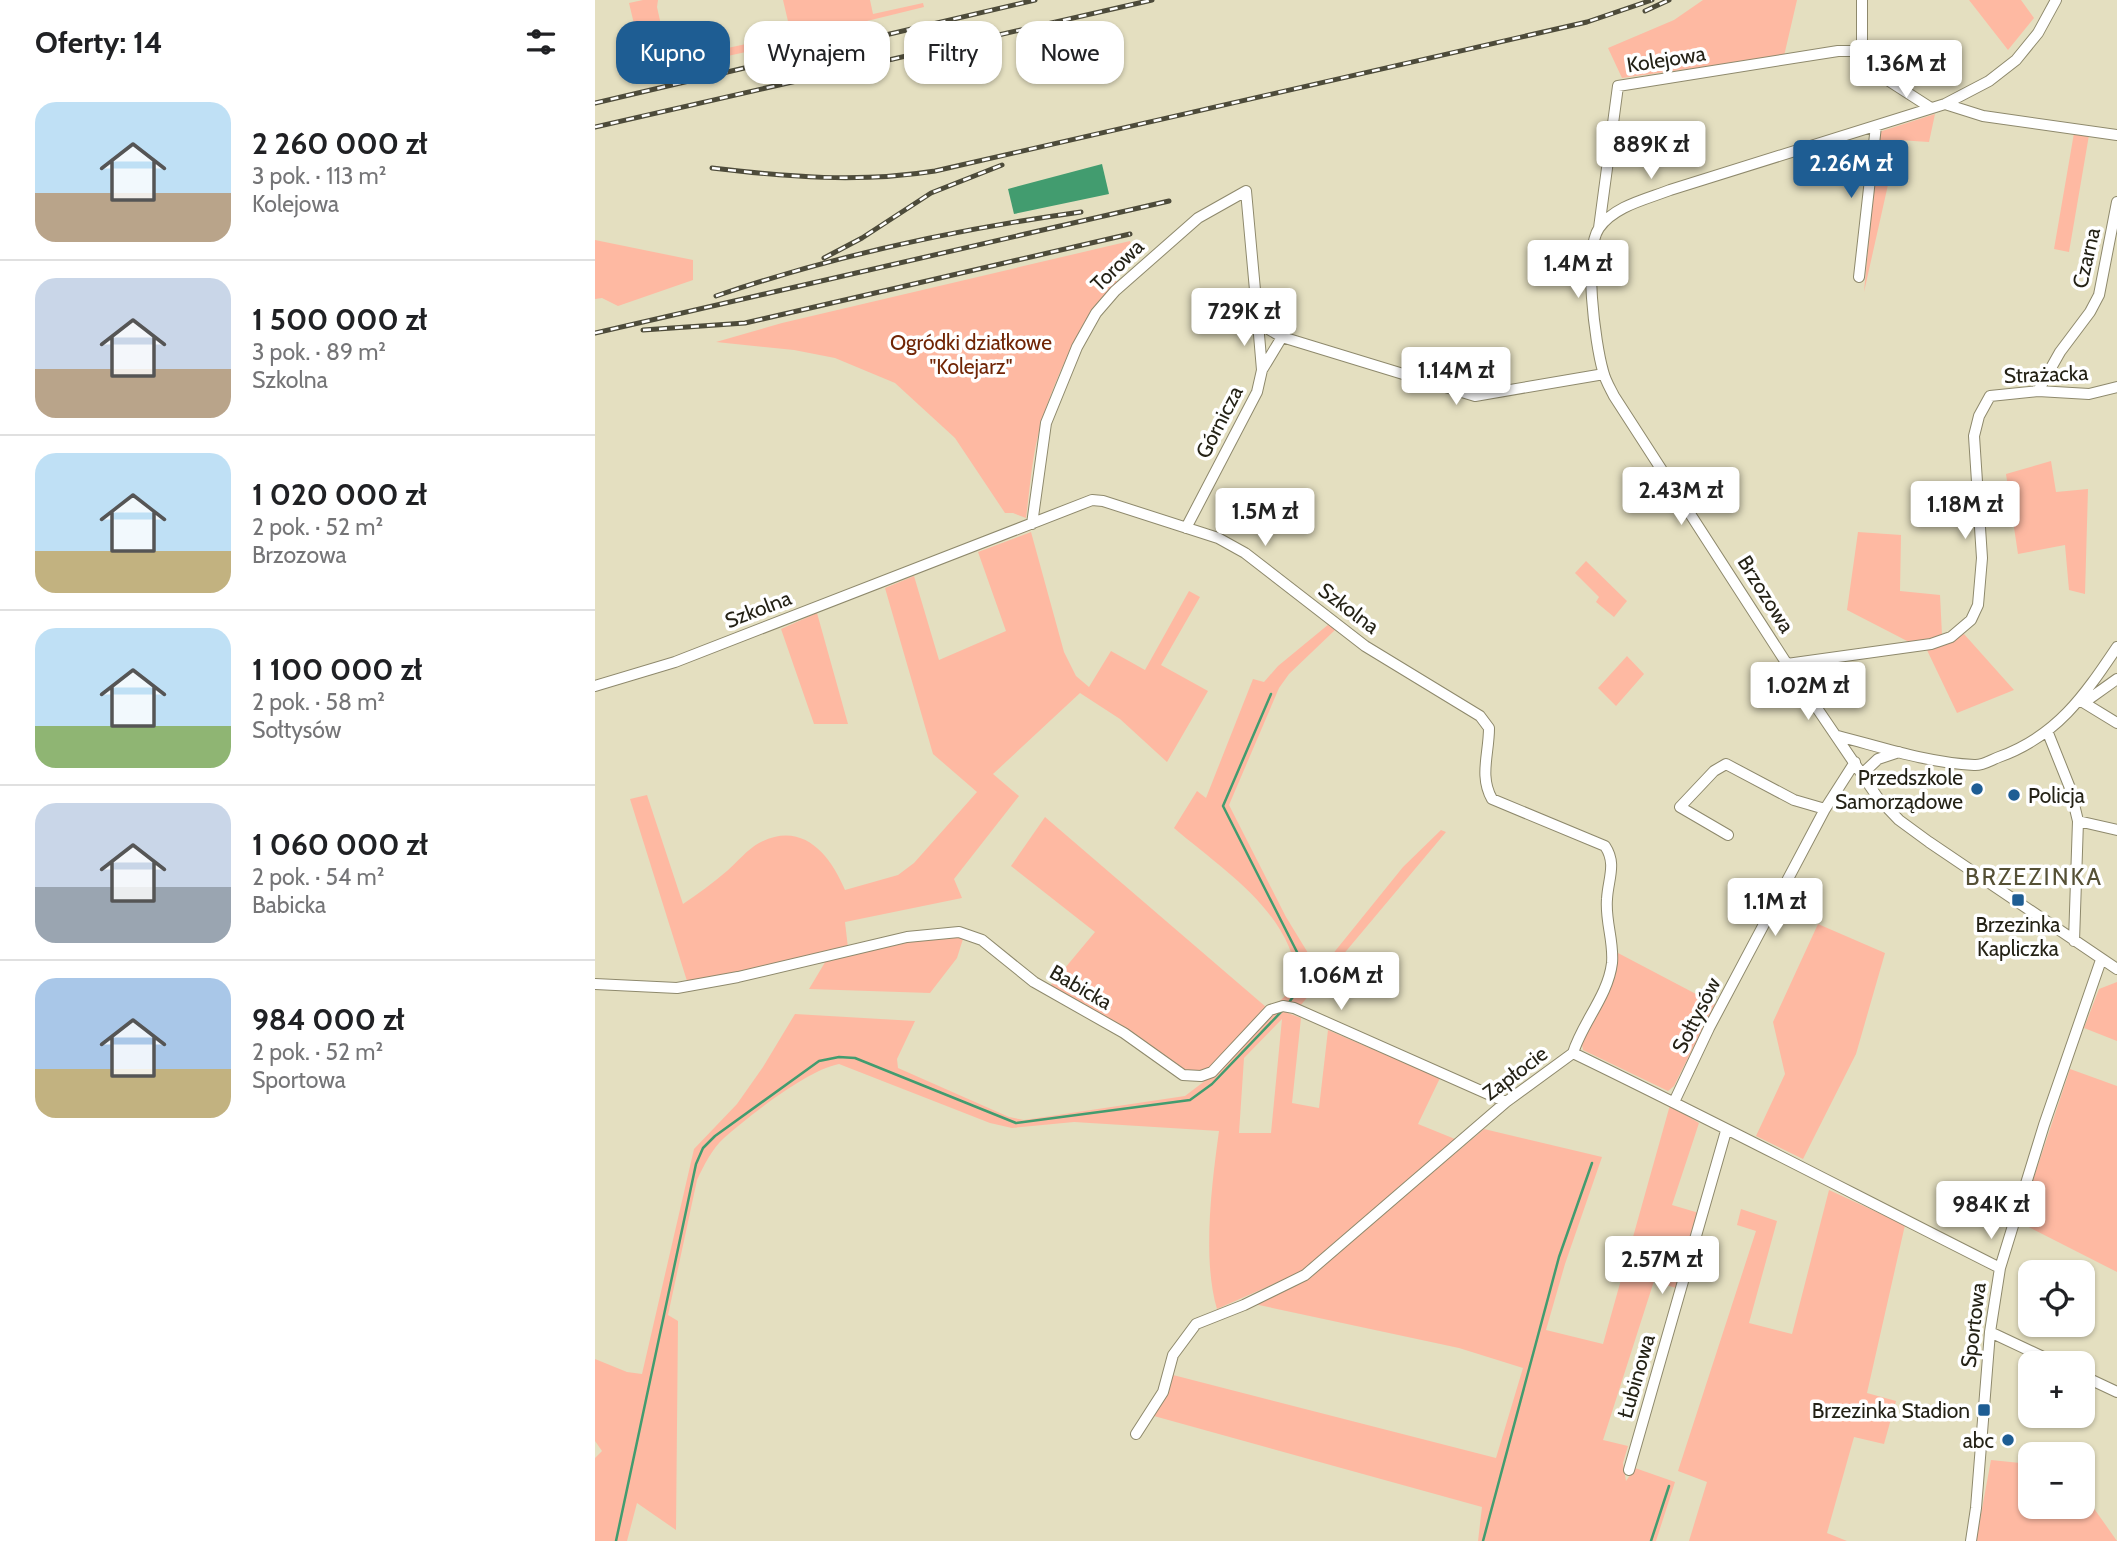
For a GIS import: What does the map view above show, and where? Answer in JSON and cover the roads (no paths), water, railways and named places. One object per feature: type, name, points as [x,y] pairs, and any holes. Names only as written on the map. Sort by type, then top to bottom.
[{"type":"street","points":[[1862,0],[1862,51],[1887,79],[1931,108]]},
{"type":"street","points":[[1599,228],[1627,207],[1670,190],[1945,104],[1989,81],[2016,60],[2038,33],[2056,0]]},
{"type":"street","name":"Kolejowa","points":[[1599,228],[1618,86],[1838,51],[1862,51]]},
{"type":"street","points":[[1945,104],[1983,116],[2117,135]]},
{"type":"street","points":[[1859,277],[1876,126]]},
{"type":"street","name":"Górnicza","points":[[1186,528],[1257,393],[1262,370],[1246,191]]},
{"type":"street","name":"Torowa","points":[[1032,524],[1046,423],[1077,347],[1096,313],[1115,291],[1198,218],[1246,191]]},
{"type":"street","name":"Czarna","points":[[2038,391],[2060,352],[2090,312],[2099,295],[2117,202]]},
{"type":"street","name":"Brzozowa","points":[[1599,228],[1590,254],[1597,345],[1604,374],[1614,396],[1787,664],[1878,798],[1899,820],[2117,969]]},
{"type":"street","points":[[1258,323],[1282,337],[1475,396],[1604,374]]},
{"type":"street","name":"Górnicza","points":[[1262,370],[1282,337]]},
{"type":"street","name":"Strażacka","points":[[1787,664],[1931,644],[1951,637],[1971,621],[1978,605],[1982,558],[1974,436],[1979,416],[1990,396],[2038,391],[2089,394],[2117,387]]},
{"type":"street","name":"Szkolna","points":[[595,687],[675,662],[1092,500],[1103,501],[1218,538],[1245,552],[1365,646],[1480,716],[1489,728],[1484,775],[1486,789],[1492,799],[1605,846],[1613,863],[1606,916],[1612,942],[1612,964],[1607,983],[1577,1038],[1573,1053]]},
{"type":"street","points":[[1838,736],[1899,752],[1976,766],[2006,755],[2047,733],[2081,701],[2116,650]]},
{"type":"street","points":[[1801,685],[1818,660]]},
{"type":"street","points":[[2081,701],[2089,699],[2117,678]]},
{"type":"street","points":[[2081,701],[2117,723]]},
{"type":"street","points":[[2047,733],[2070,788],[2078,821],[2074,941]]},
{"type":"street","points":[[1862,774],[1878,759],[1899,752]]},
{"type":"street","name":"Sołtysów","points":[[1674,1102],[1709,1028],[1825,809],[1855,762]]},
{"type":"street","points":[[1728,835],[1680,807],[1714,771],[1726,764],[1794,800],[1825,809]]},
{"type":"street","points":[[2078,821],[2117,830]]},
{"type":"street","name":"Babicka","points":[[595,984],[677,988],[738,977],[907,937],[959,932],[982,940],[1034,982],[1124,1033],[1189,1077],[1212,1072],[1270,1010],[1283,1006],[1294,1008],[1506,1102]]},
{"type":"street","name":"Sportowa","points":[[1971,1541],[1990,1332],[2000,1268],[2044,1125],[2101,960]]},
{"type":"street","name":"Zapłocie","points":[[1136,1434],[1163,1392],[1174,1355],[1196,1324],[1244,1305],[1305,1275],[1506,1102],[1573,1053],[2000,1268]]},
{"type":"street","name":"Łubinowa","points":[[1629,1470],[1726,1131]]},
{"type":"street","points":[[1990,1332],[2030,1351]]},
{"type":"street","points":[[2095,1382],[2117,1392]]},
{"type":"waterway","points":[[1271,694],[1223,806],[1298,954],[1303,983],[1290,1001]]},
{"type":"waterway","points":[[616,1541],[696,1164],[703,1148],[715,1136],[819,1061],[839,1057],[855,1058],[1016,1123],[1190,1100],[1212,1084],[1282,1011]]},
{"type":"waterway","points":[[1483,1541],[1559,1257],[1592,1163]]},
{"type":"waterway","points":[[1651,1541],[1669,1486]]},
{"type":"railway","points":[[595,103],[1035,0]]},
{"type":"railway","points":[[595,127],[1152,0]]},
{"type":"railway","points":[[712,168],[851,178],[935,171],[1587,22],[1652,0]]},
{"type":"railway","points":[[1645,11],[1669,0]]},
{"type":"railway","points":[[824,258],[862,238],[931,193],[1002,165]]},
{"type":"railway","points":[[595,333],[1169,201]]},
{"type":"railway","points":[[716,296],[805,268],[896,245],[1081,212]]},
{"type":"railway","points":[[643,330],[745,323],[1130,234]]},
{"type":"place","name":"Przedszkole Samorządowe","points":[[1977,789]]},
{"type":"place","name":"Policja","points":[[2014,795]]},
{"type":"place","name":"Brzezinka Kapliczka","points":[[2018,900]]},
{"type":"place","name":"Brzezinka Stadion","points":[[1984,1410]]},
{"type":"place","name":"abc","points":[[2008,1440]]},
{"type":"district","name":"BRZEZINKA","points":[[2034,876]]},
{"type":"park label","name":"Ogródki działkowe \"Kolejarz\"","points":[[971,354]]}]
